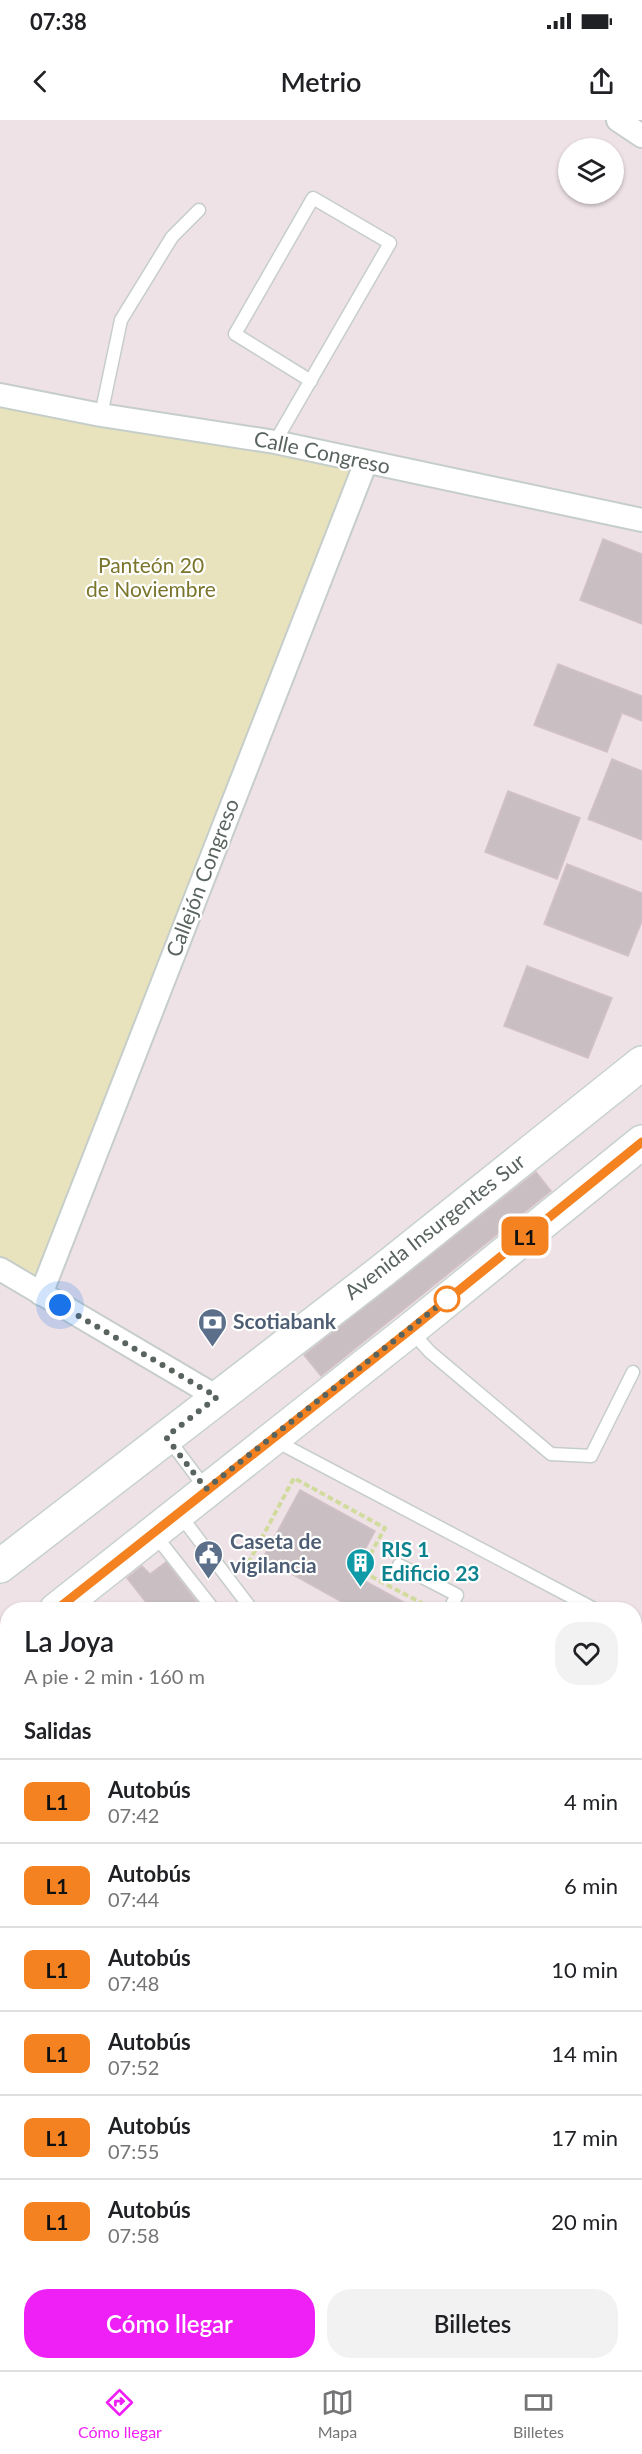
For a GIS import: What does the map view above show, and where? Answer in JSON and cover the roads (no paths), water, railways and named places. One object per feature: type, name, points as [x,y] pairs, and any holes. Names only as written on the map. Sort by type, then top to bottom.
[{"type":"main road","name":"Avenida Insurgentes Sur","points":[[0,1566],[382,1271],[642,1063]]},
{"type":"main road","points":[[66,1602],[270,1438],[410,1330],[642,1142]]},
{"type":"street","points":[[618,120],[642,136]]},
{"type":"street","name":"Calle Congreso","points":[[0,395],[101,415],[275,442],[642,520]]},
{"type":"street","name":"Callejón Congreso","points":[[41,1294],[366,462]]},
{"type":"street","points":[[0,1269],[217,1397]]},
{"type":"lane","points":[[275,442],[311,381],[390,243],[313,198],[235,334],[311,381]]},
{"type":"lane","points":[[101,415],[122,320],[172,237],[199,210]]},
{"type":"lane","points":[[410,1330],[430,1352],[551,1454],[591,1456],[633,1372]]},
{"type":"lane","points":[[166,1437],[206,1489]]},
{"type":"lane","points":[[270,1438],[581,1602]]},
{"type":"lane","points":[[178,1511],[246,1602]]},
{"type":"lane","points":[[153,1531],[208,1602]]},
{"type":"lane","points":[[399,1565],[457,1595],[453,1602]]},
{"type":"place","name":"Scotiabank","points":[[212,1348]]},
{"type":"place","name":"Caseta de vigilancia","points":[[209,1580]]},
{"type":"place","name":"RIS 1 Edificio 23","points":[[360,1588]]},
{"type":"park label","name":"Panteón 20 de Noviembre","points":[[151,578]]}]
